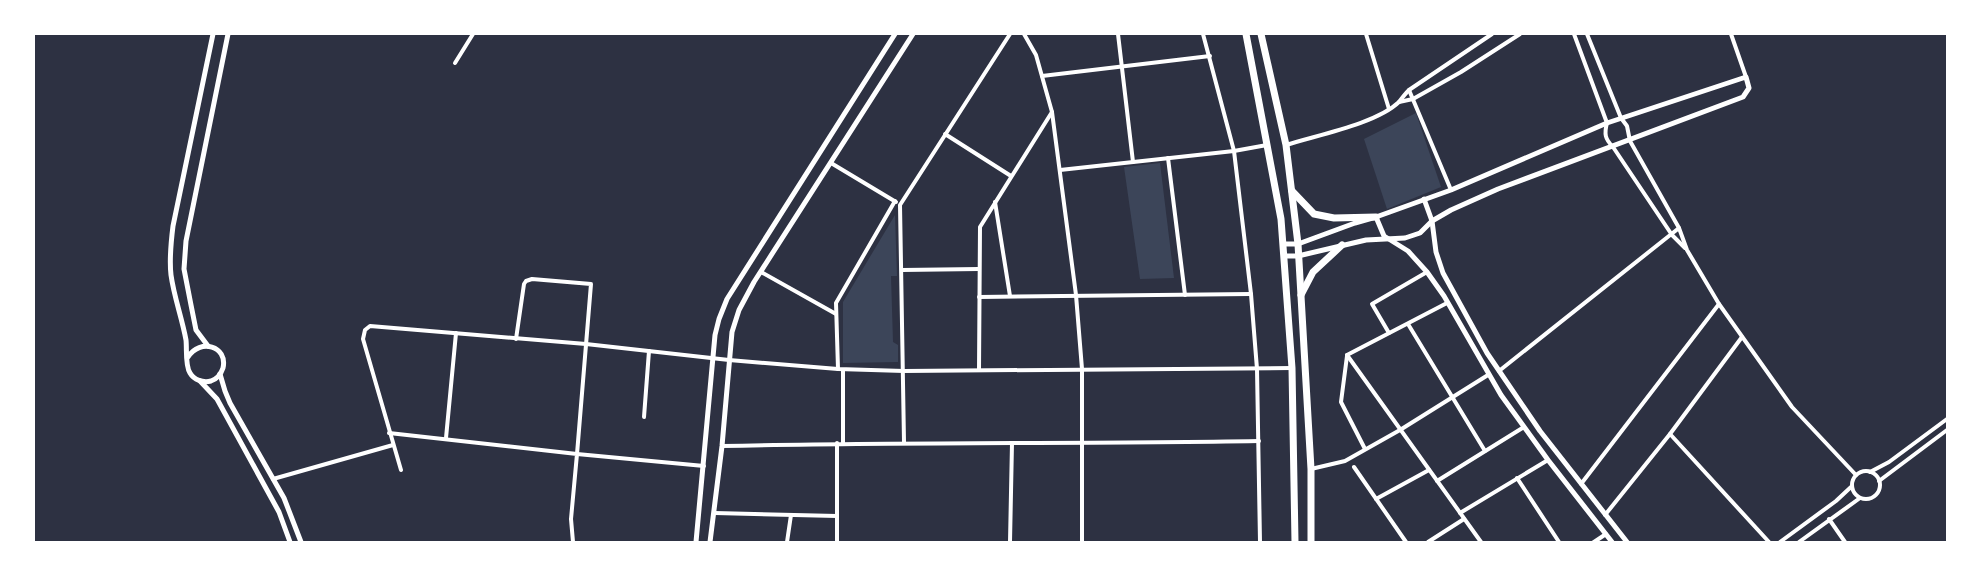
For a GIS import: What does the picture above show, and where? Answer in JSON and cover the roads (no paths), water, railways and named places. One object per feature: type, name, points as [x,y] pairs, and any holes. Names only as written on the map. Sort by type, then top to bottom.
[{"type":"main road","points":[[1246,34],[1281,219],[1292,368],[1295,542]]},
{"type":"main road","points":[[1261,34],[1286,145],[1298,244],[1311,469],[1310,542]]},
{"type":"main road","points":[[1292,190],[1314,214],[1334,218],[1376,217]]},
{"type":"main road","points":[[1301,295],[1313,272],[1342,246]]},
{"type":"street","points":[[213,34],[173,226],[170,254],[171,276],[188,357],[188,370],[195,379],[200,381],[217,399],[279,512],[290,542]]},
{"type":"street","points":[[200,381],[211,381],[220,374],[224,363],[219,352],[208,346],[196,330],[184,269],[186,241],[228,34]]},
{"type":"street","points":[[455,63],[473,34]]},
{"type":"street","points":[[696,542],[713,358],[717,327],[727,299],[895,34]]},
{"type":"street","points":[[710,542],[715,513],[732,332],[739,310],[760,272],[913,34]]},
{"type":"street","points":[[904,442],[900,204],[1010,34]]},
{"type":"street","points":[[1024,34],[1036,56],[1052,112],[1076,295],[1082,369],[1082,542]]},
{"type":"street","points":[[1118,34],[1133,162]]},
{"type":"street","points":[[1203,34],[1234,151],[1251,294],[1257,369],[1260,542]]},
{"type":"street","points":[[1366,34],[1389,109]]},
{"type":"street","points":[[1286,145],[1369,119],[1389,109],[1399,102],[1408,90],[1492,34]]},
{"type":"street","points":[[1399,102],[1413,99],[1461,72],[1520,34]]},
{"type":"street","points":[[1574,34],[1607,123],[1605,134],[1607,142],[1613,147],[1672,234],[1687,250]]},
{"type":"street","points":[[1587,34],[1621,118],[1627,126],[1630,141],[1679,228],[1687,250],[1719,304],[1792,407],[1856,475]]},
{"type":"street","points":[[1284,256],[1298,256],[1366,240],[1405,238],[1420,233],[1432,221],[1498,189],[1630,141],[1743,97],[1749,88],[1731,34]]},
{"type":"street","points":[[1042,76],[1210,56]]},
{"type":"street","points":[[1283,244],[1298,244],[1451,190],[1607,123],[1746,77]]},
{"type":"street","points":[[1408,90],[1451,190]]},
{"type":"street","points":[[979,370],[980,227],[1052,112]]},
{"type":"street","points":[[945,134],[1011,176]]},
{"type":"street","points":[[1060,170],[1234,151],[1268,145]]},
{"type":"street","points":[[1168,158],[1185,294]]},
{"type":"street","points":[[831,163],[900,204]]},
{"type":"street","points":[[1424,199],[1432,221],[1436,252],[1443,273],[1498,371],[1540,431],[1627,542]]},
{"type":"street","points":[[843,443],[836,303],[895,201]]},
{"type":"street","points":[[995,202],[1010,296]]},
{"type":"street","points":[[1376,217],[1382,232],[1388,240],[1408,251],[1427,272],[1447,303],[1488,375],[1548,460],[1612,542]]},
{"type":"street","points":[[1498,371],[1679,228]]},
{"type":"street","points":[[902,270],[979,269]]},
{"type":"street","points":[[760,272],[836,314]]},
{"type":"street","points":[[1389,333],[1372,304],[1427,272]]},
{"type":"street","points":[[516,339],[524,284],[526,281],[532,279],[591,284],[571,519],[573,542]]},
{"type":"street","points":[[979,297],[1251,294]]},
{"type":"street","points":[[1347,355],[1447,303]]},
{"type":"street","points":[[1581,484],[1719,304]]},
{"type":"street","points":[[1408,324],[1485,451]]},
{"type":"street","points":[[401,470],[389,433],[363,339],[365,330],[374,326],[586,344],[729,360],[840,370],[904,371],[1292,368]]},
{"type":"street","points":[[446,438],[456,333]]},
{"type":"street","points":[[1605,514],[1670,434],[1742,338]]},
{"type":"street","points":[[188,357],[196,348],[208,346]]},
{"type":"street","points":[[644,417],[649,351]]},
{"type":"street","points":[[1347,355],[1481,542]]},
{"type":"street","points":[[1347,355],[1341,402],[1365,449]]},
{"type":"street","points":[[220,374],[230,403],[292,515],[301,542]]},
{"type":"street","points":[[1311,469],[1345,461],[1400,430],[1488,375]]},
{"type":"street","points":[[1870,472],[1890,462],[1947,419]]},
{"type":"street","points":[[1437,481],[1524,427]]},
{"type":"street","points":[[1879,481],[1947,430]]},
{"type":"street","points":[[389,433],[446,438],[576,454],[704,466]]},
{"type":"street","points":[[1670,434],[1769,542]]},
{"type":"street","points":[[722,446],[904,442],[1082,444],[1259,440]]},
{"type":"street","points":[[837,443],[837,542]]},
{"type":"street","points":[[1010,542],[1012,443]]},
{"type":"street","points":[[273,479],[393,445]]},
{"type":"street","points":[[1460,513],[1548,460]]},
{"type":"street","points":[[1354,467],[1406,542]]},
{"type":"street","points":[[1376,499],[1429,470]]},
{"type":"street","points":[[1780,542],[1836,501],[1851,487],[1853,478],[1856,475],[1865,471],[1870,472],[1877,477],[1879,481],[1879,490],[1877,494],[1869,499],[1860,498],[1853,492],[1851,487]]},
{"type":"street","points":[[1517,478],[1558,542]]},
{"type":"street","points":[[1799,542],[1860,498]]},
{"type":"street","points":[[715,513],[837,516]]},
{"type":"street","points":[[787,542],[791,515]]},
{"type":"street","points":[[1428,542],[1464,519]]},
{"type":"street","points":[[1829,519],[1845,542]]},
{"type":"street","points":[[1594,542],[1606,534]]}]
